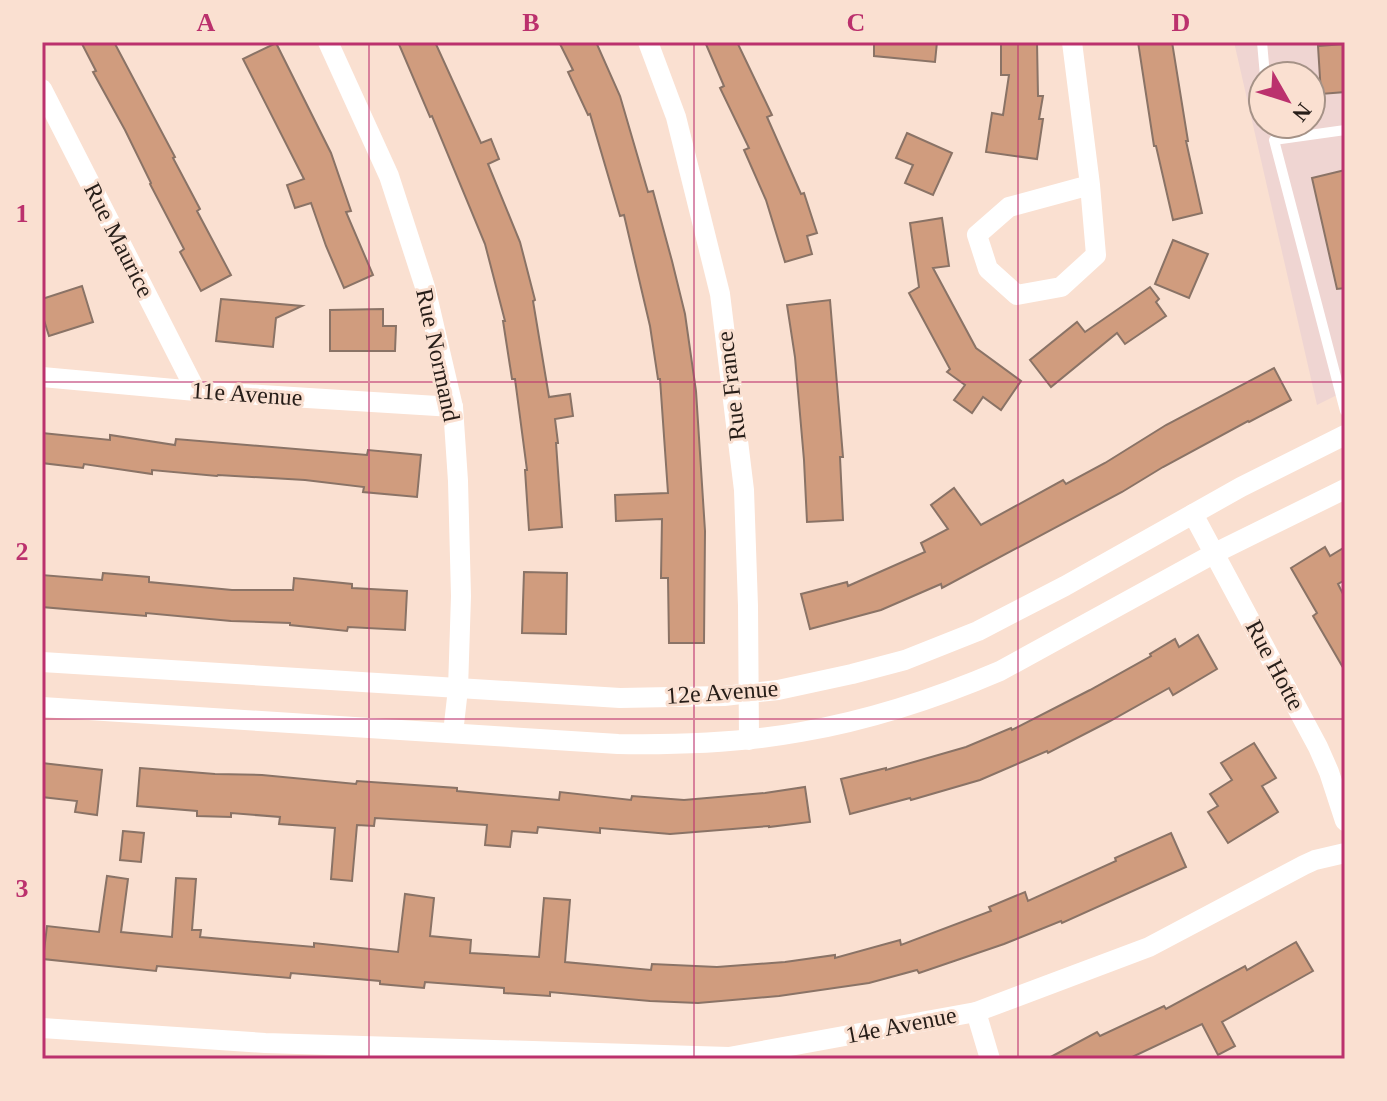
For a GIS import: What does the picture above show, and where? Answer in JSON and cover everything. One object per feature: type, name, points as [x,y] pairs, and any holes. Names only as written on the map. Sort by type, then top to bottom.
[{"type":"street","name":"Rue Normand","points":[[328,42],[389,176],[425,287],[453,407],[461,596],[458,689],[453,733]]},
{"type":"street","name":"Rue France","points":[[648,42],[676,117],[720,294],[744,490],[749,740]]},
{"type":"street","points":[[1072,42],[1090,185],[1096,255],[1061,287],[1017,295],[988,269],[977,235],[1009,207],[1090,185]]},
{"type":"street","name":"Rue Maurice","points":[[42,89],[196,391]]},
{"type":"street","name":"11e Avenue","points":[[42,377],[196,391],[453,407]]},
{"type":"street","name":"12e Avenue","points":[[42,662],[620,698],[748,694],[852,674],[930,651],[1003,619],[1268,472],[1345,435]]},
{"type":"street","name":"12e Avenue","points":[[42,707],[618,744],[712,743],[828,727],[904,707],[1017,663],[1215,553],[1345,489]]},
{"type":"street","name":"Rue Hotte","points":[[1193,514],[1318,747],[1345,821]]},
{"type":"street","name":"14e Avenue","points":[[42,1028],[265,1051],[729,1057],[976,1012],[1149,947],[1304,865],[1345,853]]},
{"type":"street","points":[[976,1012],[990,1059]]},
{"type":"lane","points":[[1345,130],[1274,140],[1345,411]]},
{"type":"lane","points":[[1331,359],[1345,354]]},
{"type":"shaded area","points":[[1234,42],[1345,42],[1345,391],[1317,405],[1256,140],[1327,140],[1327,60],[1247,60],[1247,99]]},
{"type":"building","points":[[81,42],[114,42],[175,157],[200,209],[197,211],[231,275],[201,291],[180,252],[184,249],[93,72],[96,71]]},
{"type":"building","points":[[398,42],[435,42],[481,143],[491,139],[499,159],[488,164],[520,242],[535,300],[549,397],[570,394],[573,416],[555,419],[562,527],[529,530],[527,470],[515,379],[512,379],[505,321],[485,244]]},
{"type":"building","points":[[559,42],[596,42],[620,96],[648,192],[653,191],[685,314],[696,391],[705,531],[704,643],[669,643],[668,578],[661,578],[662,519],[616,521],[615,495],[668,493],[660,379],[624,215],[620,216],[590,114],[568,72],[573,70]]},
{"type":"building","points":[[705,42],[737,42],[772,115],[767,117],[801,194],[804,193],[817,233],[807,236],[812,254],[785,262],[766,200],[744,150],[749,148],[720,88],[724,86]]},
{"type":"building","points":[[874,42],[937,42],[935,62],[874,56]]},
{"type":"building","points":[[1001,42],[1037,42],[1038,96],[1043,96],[1039,119],[1043,119],[1037,159],[986,152],[992,113],[1003,115],[1009,75],[1001,75]]},
{"type":"building","points":[[1138,42],[1172,42],[1186,141],[1202,213],[1173,220],[1154,146]]},
{"type":"building","points":[[276,43],[331,153],[351,211],[346,212],[373,275],[344,288],[311,203],[295,208],[287,185],[304,179],[243,59]]},
{"type":"building","points":[[1345,44],[1345,92],[1327,94],[1327,60],[1319,60],[1318,46]]},
{"type":"building","points":[[907,133],[952,153],[933,195],[905,183],[913,165],[896,158]]},
{"type":"building","points":[[1345,170],[1345,288],[1337,289],[1312,178]]},
{"type":"building","points":[[942,218],[949,266],[933,268],[976,348],[1021,381],[1001,410],[983,397],[972,413],[954,400],[965,385],[947,372],[950,369],[909,293],[919,287],[910,223]]},
{"type":"building","points":[[1173,240],[1208,254],[1189,298],[1155,284]]},
{"type":"building","points":[[82,286],[93,322],[49,336],[42,314],[42,299]]},
{"type":"building","points":[[1150,287],[1166,316],[1125,344],[1117,333],[1051,387],[1030,360],[1077,322],[1085,332]]},
{"type":"building","points":[[221,299],[302,306],[276,318],[273,347],[216,341]]},
{"type":"building","points":[[830,300],[843,457],[840,457],[843,520],[807,522],[795,357],[787,305]]},
{"type":"building","points":[[383,309],[383,326],[396,326],[395,351],[330,351],[330,310]]},
{"type":"building","points":[[1274,368],[1291,400],[942,588],[941,584],[881,610],[810,629],[801,594],[847,582],[848,586],[925,552],[921,543],[948,529],[931,505],[954,488],[981,525],[1063,480],[1066,484],[1166,425]]},
{"type":"building","points":[[42,433],[110,440],[110,435],[175,445],[176,439],[367,455],[368,450],[421,455],[417,497],[363,492],[364,487],[305,480],[152,470],[152,474],[84,464],[83,468],[42,463]]},
{"type":"building","points":[[1325,547],[1330,556],[1345,547],[1345,580],[1338,584],[1345,598],[1345,671],[1313,616],[1317,613],[1291,568]]},
{"type":"building","points":[[524,572],[567,573],[566,634],[522,633]]},
{"type":"building","points":[[103,573],[149,577],[149,582],[232,590],[293,590],[294,578],[352,584],[352,588],[407,591],[405,630],[348,627],[347,631],[290,623],[42,607],[42,575],[102,580]]},
{"type":"building","points":[[1198,635],[1217,669],[1173,695],[1169,688],[1048,753],[980,780],[850,814],[841,779],[886,770],[1012,730],[1151,656],[1175,639],[1179,647]]},
{"type":"building","points":[[1254,743],[1276,778],[1262,786],[1278,812],[1228,843],[1208,812],[1218,806],[1210,794],[1232,780],[1221,763]]},
{"type":"building","points":[[42,763],[102,770],[97,815],[75,812],[77,801],[42,797]]},
{"type":"building","points":[[140,768],[457,788],[457,791],[559,800],[560,792],[631,800],[632,796],[684,800],[805,787],[810,822],[670,834],[600,828],[600,833],[538,827],[537,833],[512,831],[510,847],[485,845],[487,825],[375,818],[374,826],[357,825],[352,881],[331,879],[335,828],[279,824],[280,817],[231,813],[231,817],[197,816],[197,811],[137,806]]},
{"type":"building","points":[[123,831],[144,833],[141,862],[120,860]]},
{"type":"building","points":[[1171,833],[1186,867],[1062,923],[919,973],[917,970],[869,983],[779,996],[698,1003],[550,992],[550,996],[504,993],[504,988],[425,982],[424,988],[291,973],[290,978],[157,966],[156,971],[43,959],[47,926],[99,932],[107,876],[128,879],[121,932],[172,937],[176,878],[196,879],[192,930],[201,930],[200,937],[314,947],[314,943],[398,952],[405,894],[434,898],[430,936],[471,940],[470,953],[539,957],[544,898],[570,900],[565,962],[651,970],[652,964],[717,967],[835,955],[835,958],[900,940],[901,945],[991,911],[989,907],[1025,892],[1028,901]]},
{"type":"building","points":[[1296,942],[1313,971],[1222,1022],[1235,1046],[1218,1055],[1202,1024],[1128,1059],[1047,1059],[1097,1032],[1100,1036],[1164,1006],[1166,1009],[1245,966],[1247,970]]}]
